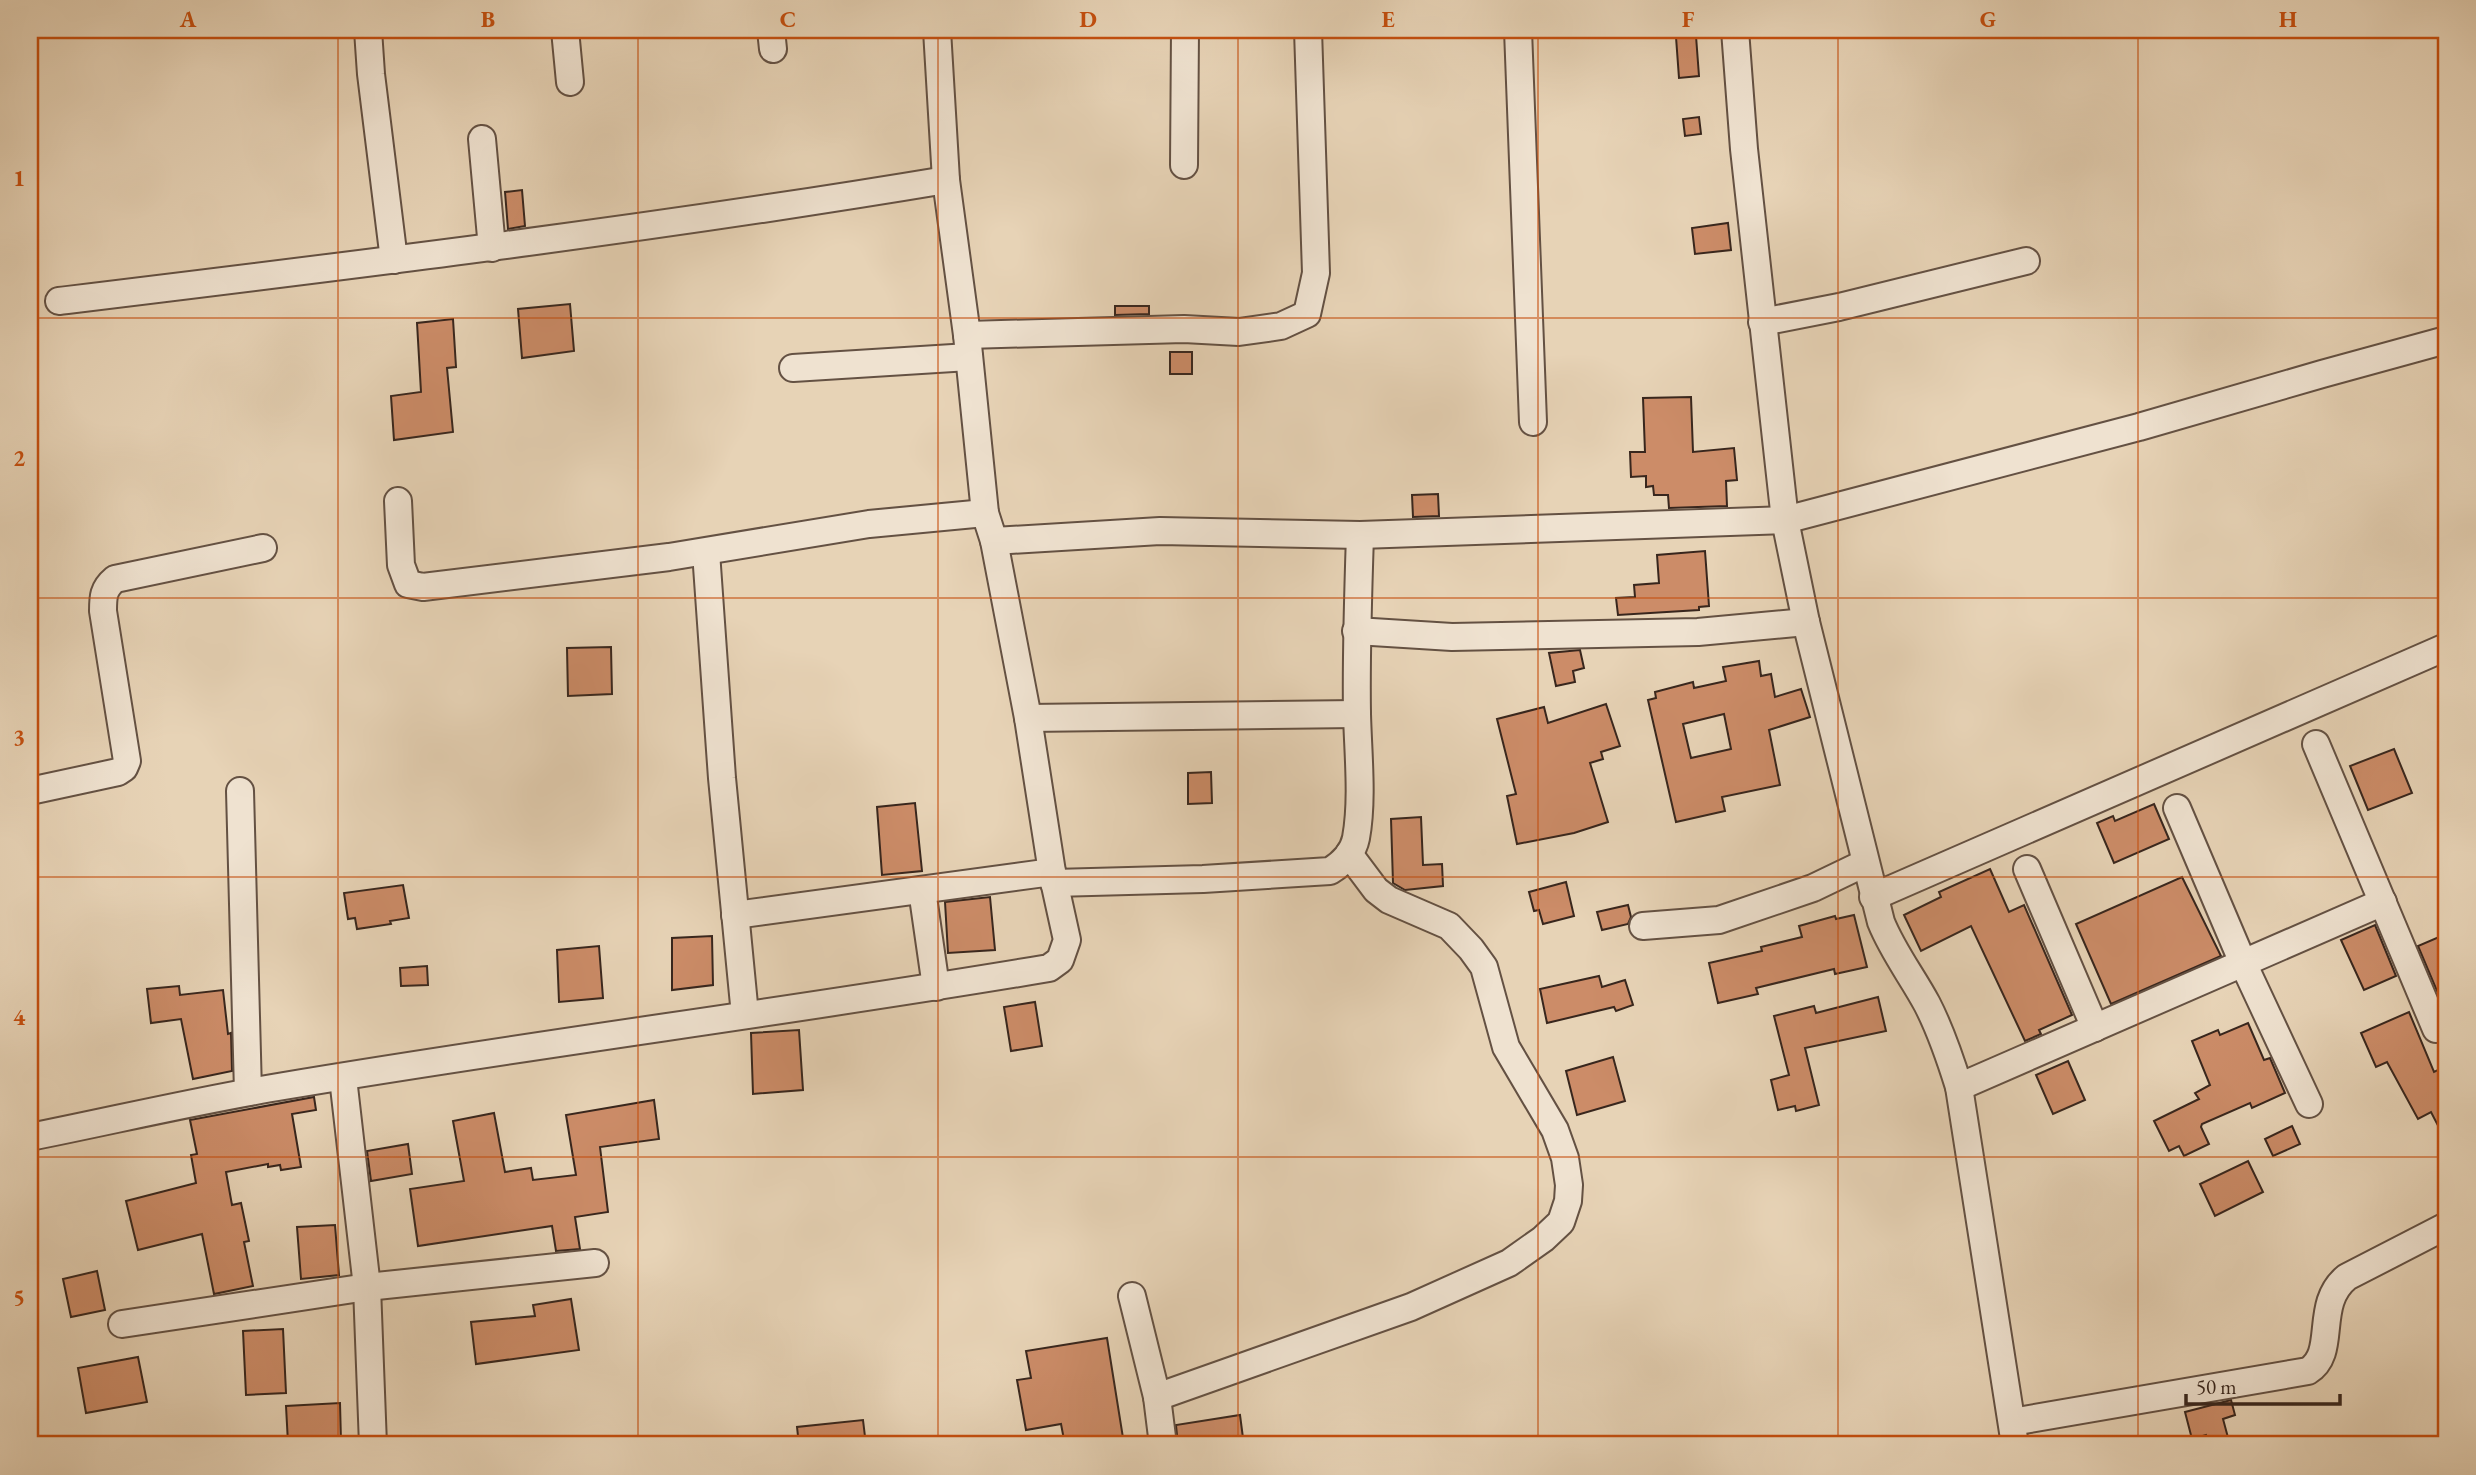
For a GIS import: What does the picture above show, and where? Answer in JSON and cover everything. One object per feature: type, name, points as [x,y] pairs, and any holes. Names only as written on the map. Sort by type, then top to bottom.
[{"type":"street","points":[[368,30],[394,260]]},
{"type":"street","points":[[565,30],[570,82]]},
{"type":"street","points":[[30,1137],[248,1092],[495,1052],[936,987],[1049,968],[1060,960],[1067,940],[1053,878],[1028,718],[985,513],[968,346],[946,180],[937,30]]},
{"type":"street","points":[[1184,165],[1185,30]]},
{"type":"street","points":[[793,368],[968,346],[1184,328],[1239,332],[1281,326],[1307,314],[1316,273],[1308,30]]},
{"type":"street","points":[[1518,30],[1533,422]]},
{"type":"street","points":[[1735,30],[1762,322],[1785,520],[1806,622],[1873,897],[1891,946],[1925,1001],[1945,1041],[1959,1087],[2014,1433],[2308,1371],[2317,1366],[2323,1351],[2330,1296],[2336,1285],[2446,1226]]},
{"type":"street","points":[[482,139],[492,248]]},
{"type":"street","points":[[60,301],[492,248],[946,180]]},
{"type":"street","points":[[1762,322],[1839,307],[2026,261]]},
{"type":"street","points":[[993,541],[1160,531],[1360,535],[1785,520],[2139,428],[2446,340]]},
{"type":"street","points":[[398,501],[401,565],[408,584],[423,587],[706,552],[869,524],[985,513]]},
{"type":"street","points":[[735,915],[922,890],[1053,878],[1203,879],[1330,871],[1349,854],[1356,839],[1356,631],[1360,535]]},
{"type":"street","points":[[30,791],[118,772],[124,768],[127,761],[103,611],[106,586],[114,579],[263,548]]},
{"type":"street","points":[[706,552],[745,1015]]},
{"type":"street","points":[[1356,631],[1452,637],[1698,632],[1806,622]]},
{"type":"street","points":[[1873,897],[2446,647]]},
{"type":"street","points":[[1028,718],[1357,714]]},
{"type":"street","points":[[2316,744],[2436,1029]]},
{"type":"street","points":[[240,791],[248,1092]]},
{"type":"street","points":[[2177,808],[2243,963],[2309,1104]]},
{"type":"street","points":[[1157,1398],[1411,1307],[1509,1263],[1543,1239],[1561,1222],[1568,1200],[1569,1185],[1565,1158],[1555,1130],[1506,1047],[1484,967],[1449,926],[1389,900],[1376,890],[1349,854]]},
{"type":"street","points":[[1643,926],[1719,920],[1813,888],[1865,863]]},
{"type":"street","points":[[2027,869],[2095,1028]]},
{"type":"street","points":[[922,890],[936,987]]},
{"type":"street","points":[[1959,1087],[2383,902]]},
{"type":"street","points":[[343,1077],[367,1287],[373,1445]]},
{"type":"street","points":[[122,1324],[367,1287],[595,1263]]},
{"type":"street","points":[[1132,1296],[1157,1398],[1163,1445]]},
{"type":"building","points":[[1696,36],[1699,76],[1679,78],[1676,37]]},
{"type":"building","points":[[1699,117],[1701,134],[1685,136],[1683,119]]},
{"type":"building","points":[[522,190],[525,226],[508,229],[505,192]]},
{"type":"building","points":[[1728,223],[1731,250],[1695,254],[1692,228]]},
{"type":"building","points":[[570,304],[574,351],[522,358],[518,309]]},
{"type":"building","points":[[1115,306],[1149,306],[1149,314],[1115,315]]},
{"type":"building","points":[[453,319],[456,367],[447,368],[453,432],[394,440],[391,396],[421,392],[417,323]]},
{"type":"building","points":[[1170,352],[1192,352],[1192,374],[1170,374]]},
{"type":"building","points":[[1691,397],[1693,452],[1734,448],[1737,480],[1726,481],[1727,506],[1669,508],[1668,495],[1654,495],[1653,486],[1646,487],[1646,476],[1631,477],[1630,452],[1645,452],[1643,398]]},
{"type":"building","points":[[1438,494],[1439,516],[1413,517],[1412,495]]},
{"type":"building","points":[[1705,551],[1709,606],[1699,607],[1699,610],[1618,615],[1616,598],[1635,597],[1634,585],[1659,583],[1657,555]]},
{"type":"building","points":[[611,647],[612,694],[568,696],[567,648]]},
{"type":"building","points":[[1580,650],[1584,668],[1573,671],[1575,682],[1556,686],[1549,653]]},
{"type":"building","points":[[1759,661],[1761,676],[1771,674],[1775,697],[1801,689],[1810,717],[1769,730],[1780,785],[1722,797],[1725,811],[1676,822],[1648,700],[1656,698],[1655,692],[1693,682],[1694,688],[1726,681],[1723,667]],"holes":[[[1724,714],[1731,749],[1691,758],[1683,724]]]},
{"type":"building","points":[[1606,704],[1620,746],[1601,752],[1603,759],[1590,763],[1608,822],[1574,833],[1517,844],[1507,796],[1516,794],[1497,719],[1544,707],[1548,723]]},
{"type":"building","points":[[2394,749],[2412,793],[2368,810],[2350,766]]},
{"type":"building","points":[[1211,772],[1212,803],[1188,804],[1188,773]]},
{"type":"building","points":[[915,803],[922,871],[882,875],[877,807]]},
{"type":"building","points":[[2154,804],[2169,839],[2114,863],[2097,823],[2113,816],[2115,821]]},
{"type":"building","points":[[1421,817],[1423,865],[1442,864],[1443,886],[1405,890],[1393,883],[1391,819]]},
{"type":"building","points":[[1990,869],[2009,912],[2024,905],[2072,1015],[2039,1030],[2041,1034],[2025,1041],[1971,926],[1921,951],[1904,915],[1941,897],[1939,892]]},
{"type":"building","points":[[2182,877],[2221,956],[2111,1004],[2076,924]]},
{"type":"building","points":[[1566,882],[1574,916],[1543,924],[1539,910],[1534,911],[1529,892]]},
{"type":"building","points":[[403,885],[409,918],[390,921],[391,924],[357,929],[355,918],[348,919],[344,893]]},
{"type":"building","points":[[990,897],[995,950],[948,953],[945,902]]},
{"type":"building","points":[[1628,905],[1631,917],[1628,924],[1602,930],[1597,912]]},
{"type":"building","points":[[1854,915],[1867,967],[1835,974],[1834,969],[1756,988],[1758,994],[1718,1003],[1709,963],[1762,951],[1761,947],[1802,937],[1799,926],[1835,916],[1836,919]]},
{"type":"building","points":[[2375,925],[2396,976],[2364,990],[2341,940]]},
{"type":"building","points":[[2446,934],[2446,987],[2437,991],[2418,946]]},
{"type":"building","points":[[712,936],[713,985],[672,990],[672,938]]},
{"type":"building","points":[[599,946],[603,998],[559,1002],[557,950]]},
{"type":"building","points":[[427,966],[428,985],[401,986],[400,968]]},
{"type":"building","points":[[1599,976],[1602,987],[1625,980],[1633,1005],[1616,1011],[1614,1007],[1547,1023],[1540,989]]},
{"type":"building","points":[[179,986],[180,995],[223,990],[228,1034],[231,1033],[232,1071],[193,1079],[181,1019],[151,1023],[147,989]]},
{"type":"building","points":[[1878,997],[1886,1031],[1805,1048],[1819,1105],[1796,1111],[1795,1106],[1778,1110],[1771,1080],[1789,1075],[1774,1016],[1814,1006],[1816,1013]]},
{"type":"building","points":[[1035,1002],[1042,1046],[1011,1051],[1004,1007]]},
{"type":"building","points":[[2409,1012],[2434,1072],[2440,1069],[2446,1081],[2446,1141],[2431,1112],[2418,1119],[2387,1062],[2376,1067],[2361,1033]]},
{"type":"building","points":[[2248,1023],[2264,1060],[2270,1058],[2285,1093],[2252,1108],[2250,1103],[2202,1124],[2209,1144],[2184,1156],[2179,1146],[2169,1151],[2154,1121],[2199,1099],[2195,1093],[2210,1085],[2192,1041],[2218,1030],[2220,1035]]},
{"type":"building","points":[[799,1030],[803,1090],[753,1094],[751,1033]]},
{"type":"building","points":[[1613,1057],[1625,1101],[1577,1115],[1566,1071]]},
{"type":"building","points":[[2068,1061],[2085,1100],[2053,1114],[2036,1075]]},
{"type":"building","points":[[314,1097],[316,1110],[292,1114],[301,1167],[281,1170],[280,1165],[268,1167],[268,1164],[226,1172],[232,1205],[241,1203],[249,1241],[244,1242],[253,1286],[214,1294],[202,1234],[138,1250],[126,1201],[196,1183],[191,1155],[197,1154],[190,1120]]},
{"type":"building","points":[[654,1100],[659,1139],[600,1147],[608,1212],[575,1217],[580,1249],[556,1251],[552,1226],[418,1246],[410,1189],[464,1181],[453,1121],[494,1113],[505,1172],[531,1168],[533,1180],[576,1175],[566,1115]]},
{"type":"building","points":[[2292,1126],[2300,1144],[2273,1156],[2265,1139]]},
{"type":"building","points":[[408,1144],[412,1174],[371,1181],[367,1151]]},
{"type":"building","points":[[2248,1161],[2263,1192],[2215,1216],[2200,1184]]},
{"type":"building","points":[[335,1225],[339,1275],[301,1279],[297,1227]]},
{"type":"building","points":[[97,1271],[105,1310],[71,1317],[63,1279]]},
{"type":"building","points":[[571,1299],[579,1350],[476,1364],[471,1322],[535,1316],[533,1305]]},
{"type":"building","points":[[283,1329],[286,1393],[246,1395],[243,1331]]},
{"type":"building","points":[[1107,1338],[1124,1444],[1065,1445],[1061,1424],[1026,1430],[1017,1380],[1031,1378],[1026,1351]]},
{"type":"building","points":[[138,1357],[147,1402],[86,1413],[78,1368]]},
{"type":"building","points":[[2231,1400],[2235,1415],[2223,1419],[2230,1445],[2209,1445],[2206,1435],[2192,1439],[2185,1412]]},
{"type":"building","points":[[340,1403],[341,1441],[288,1443],[286,1406]]},
{"type":"building","points":[[1240,1415],[1243,1438],[1178,1445],[1176,1425]]},
{"type":"building","points":[[863,1420],[866,1445],[799,1445],[797,1427]]}]
